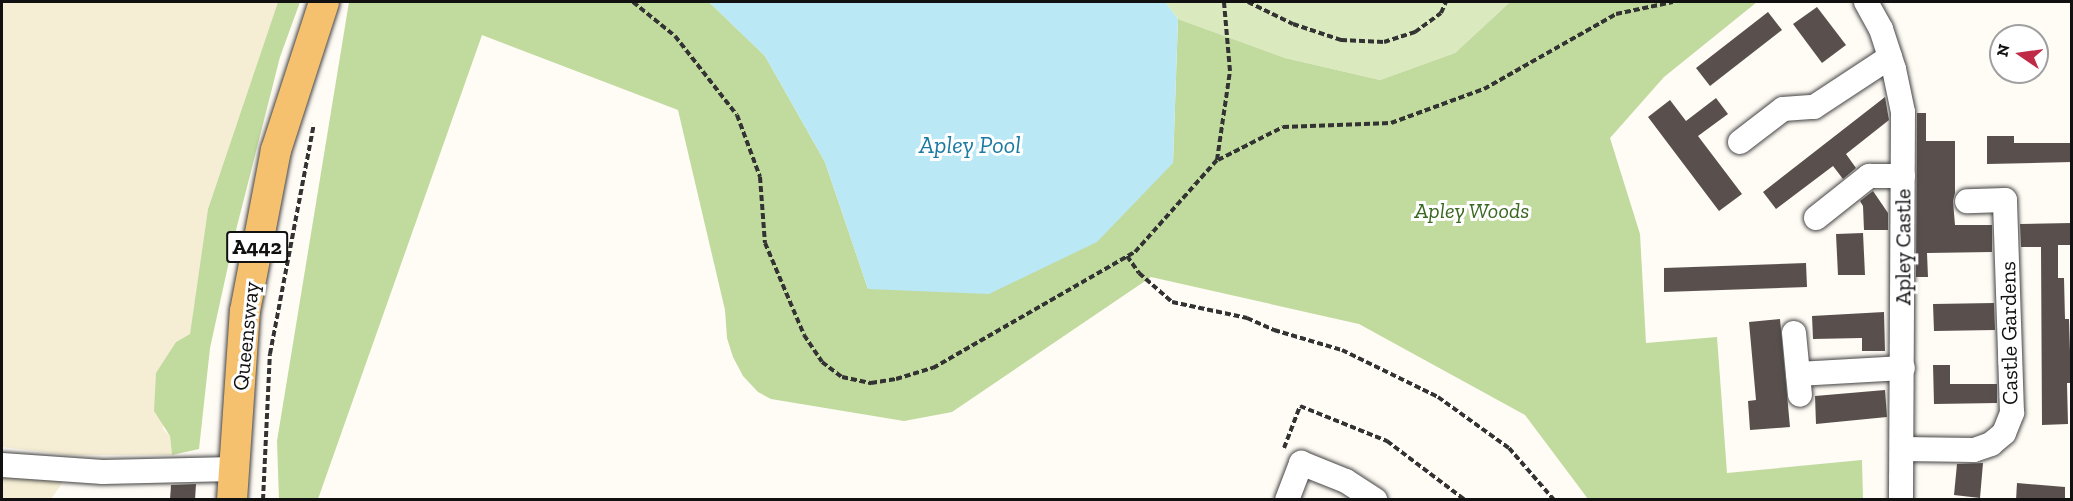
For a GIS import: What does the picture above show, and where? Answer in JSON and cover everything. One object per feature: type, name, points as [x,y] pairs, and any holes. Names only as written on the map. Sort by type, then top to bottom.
[{"type":"main road","name":"Queensway","points":[[232,500],[245,311],[276,150],[324,2]]},
{"type":"street","name":"Apley Castle","points":[[1866,2],[1881,29],[1903,112],[1901,500]]},
{"type":"street","points":[[1740,142],[1783,109],[1814,107],[1890,57]]},
{"type":"street","points":[[1816,218],[1869,176],[1903,176]]},
{"type":"street","name":"Castle Gardens","points":[[1903,449],[1974,450],[1991,444],[2004,433],[2012,413],[2005,200],[1967,201]]},
{"type":"street","points":[[1794,333],[1799,384],[1903,368]]},
{"type":"street","points":[[1287,500],[1300,463],[1346,481],[1375,500]]},
{"type":"street","points":[[2,465],[104,472],[234,469]]},
{"type":"path","points":[[633,2],[675,36],[737,115],[760,177],[765,243],[804,335],[822,362],[842,377],[871,383],[896,379],[933,368],[1135,252],[1217,160],[1283,127],[1391,123],[1484,89],[1616,14],[1673,2]]},
{"type":"path","points":[[1217,160],[1230,71],[1224,2]]},
{"type":"path","points":[[1248,2],[1293,24],[1341,40],[1384,42],[1415,32],[1441,13],[1446,2]]},
{"type":"path","points":[[263,500],[270,354],[307,149],[316,116]]},
{"type":"path","points":[[1126,256],[1146,281],[1172,302],[1247,318],[1274,330],[1342,351],[1438,397],[1509,448],[1554,500]]},
{"type":"path","points":[[1282,455],[1300,406],[1387,441],[1466,500]]},
{"type":"shaded area","points":[[2,2],[278,2],[208,209],[190,334],[176,342],[163,429],[170,436],[172,455],[69,455],[2,447]]},
{"type":"shaded area","points":[[2,476],[63,482],[51,499],[2,499]]},
{"type":"green space","points":[[278,2],[300,2],[280,57],[235,234],[210,348],[199,449],[172,455],[170,436],[154,411],[156,373],[176,342],[190,334],[208,209]]},
{"type":"green space","name":"Apley Woods","points":[[349,2],[709,2],[765,56],[825,162],[868,289],[1173,163],[1178,19],[1285,58],[1380,80],[1455,53],[1510,2],[1757,2],[1664,77],[1610,138],[1640,234],[1646,343],[1717,337],[1727,473],[1862,460],[1863,499],[1588,499],[1525,415],[1359,324],[1151,277],[952,412],[904,421],[771,399],[758,392],[743,376],[733,357],[727,338],[725,310],[678,110],[482,35],[318,499],[279,500],[277,441]]},
{"type":"green space","points":[[1165,2],[1510,2],[1455,53],[1380,80],[1285,58],[1178,19]]},
{"type":"water","name":"Apley Pool","points":[[709,2],[1165,2],[1178,19],[1173,163],[1097,242],[989,294],[868,289],[825,162],[765,56]]},
{"type":"building","points":[[1817,7],[1846,45],[1822,63],[1793,24]]},
{"type":"building","points":[[1768,12],[1782,30],[1710,86],[1696,68]]},
{"type":"building","points":[[1885,97],[1889,120],[1846,154],[1856,168],[1843,179],[1833,166],[1776,209],[1763,192]]},
{"type":"building","points":[[1716,98],[1728,114],[1698,136],[1742,194],[1719,211],[1648,117],[1670,100],[1686,121]]},
{"type":"building","points":[[1917,113],[1926,113],[1926,141],[1955,141],[1953,201],[1955,225],[1992,225],[1992,252],[1927,253],[1928,277],[1916,277]]},
{"type":"building","points":[[1987,136],[2014,136],[2014,143],[2072,143],[2072,162],[1987,164]]},
{"type":"building","points":[[1873,191],[1888,213],[1888,230],[1864,230],[1863,206],[1860,201]]},
{"type":"building","points":[[2072,223],[2072,245],[2058,245],[2058,278],[2064,278],[2065,319],[2069,319],[2071,383],[2067,383],[2068,424],[2042,425],[2041,247],[2021,247],[2020,224]]},
{"type":"building","points":[[1863,233],[1865,275],[1838,275],[1836,234]]},
{"type":"building","points":[[1806,263],[1807,287],[1664,292],[1664,268]]},
{"type":"building","points":[[1994,303],[1995,330],[1934,331],[1933,304]]},
{"type":"building","points":[[1884,312],[1885,351],[1862,351],[1862,338],[1813,339],[1812,316]]},
{"type":"building","points":[[1780,319],[1790,427],[1750,430],[1748,401],[1756,400],[1749,322]]},
{"type":"building","points":[[1933,365],[1950,365],[1950,384],[1997,384],[1997,403],[1934,404]]},
{"type":"building","points":[[1885,390],[1887,417],[1816,424],[1815,396]]},
{"type":"building","points":[[1983,463],[1980,498],[1954,495],[1957,464]]},
{"type":"building","points":[[2017,483],[2065,487],[2065,500],[2016,500]]},
{"type":"building","points":[[196,484],[195,500],[170,500],[171,485]]}]
